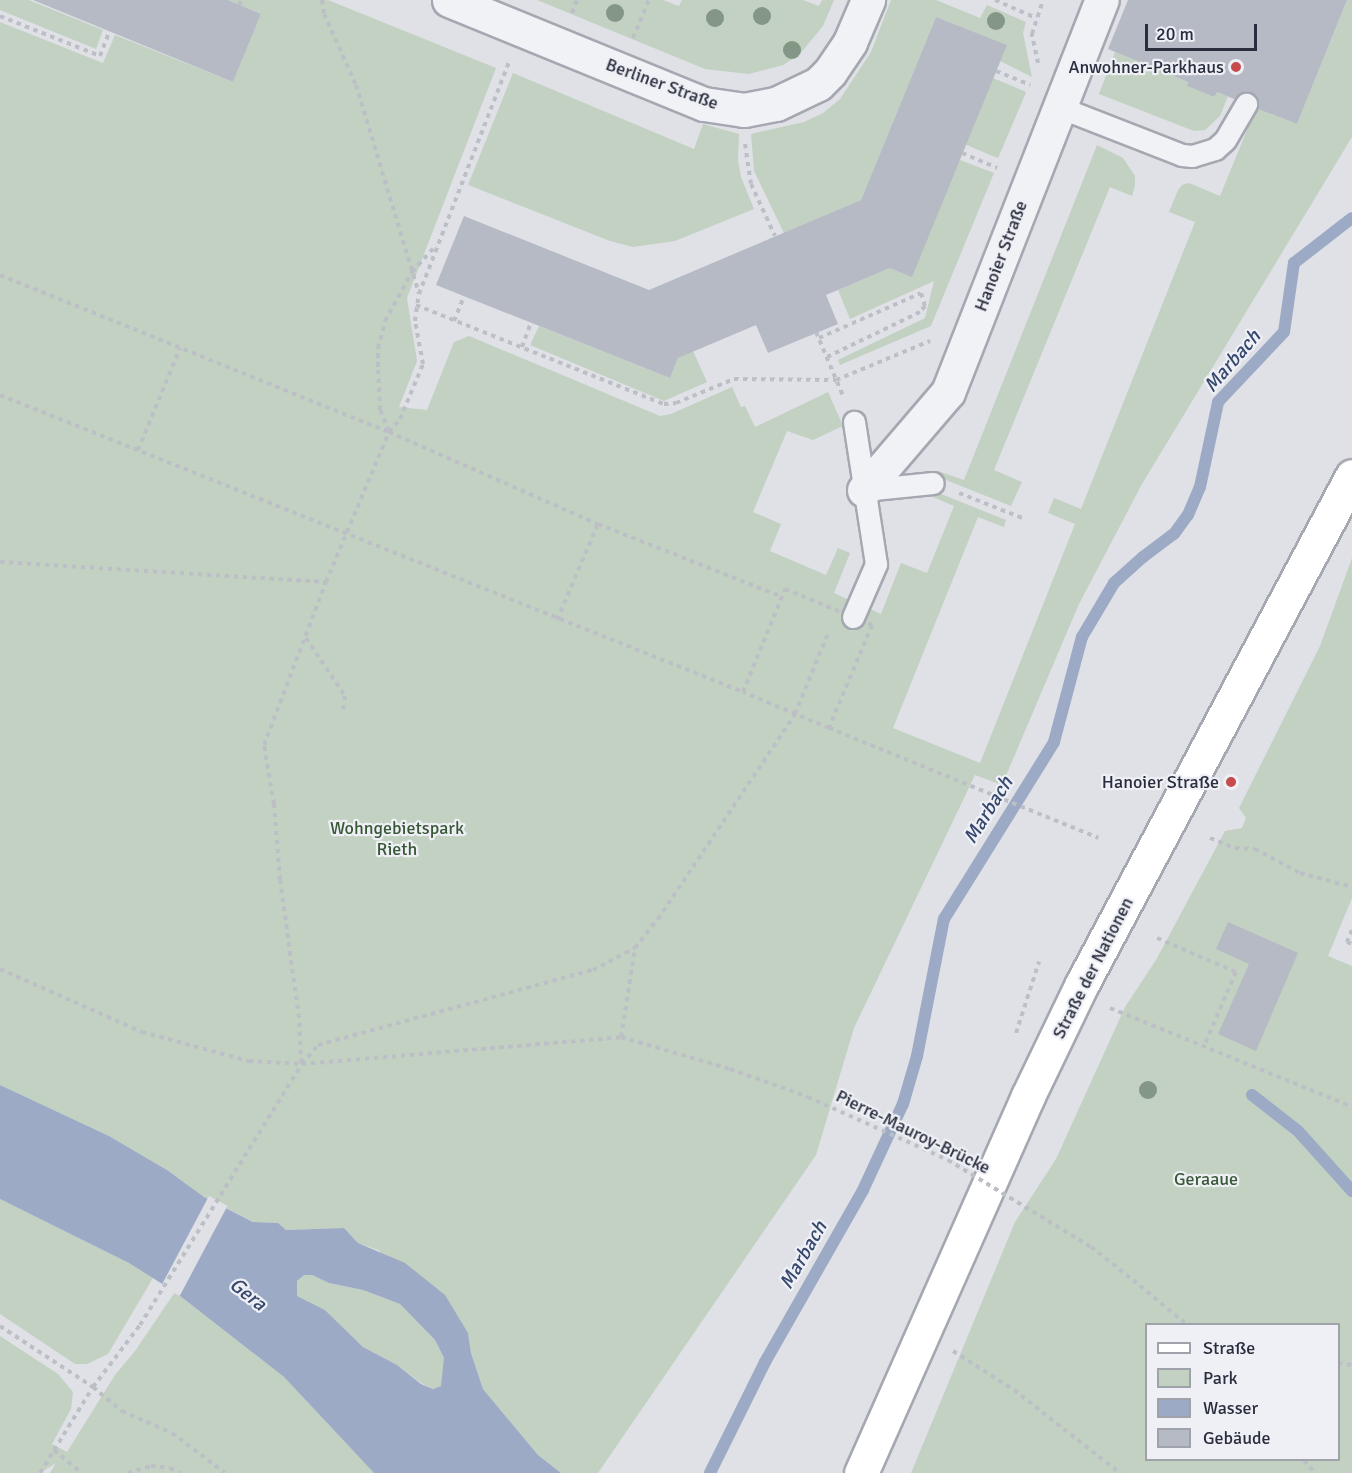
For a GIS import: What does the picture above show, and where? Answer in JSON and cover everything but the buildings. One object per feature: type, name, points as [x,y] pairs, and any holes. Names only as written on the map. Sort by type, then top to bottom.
[{"type":"main road","name":"Straße der Nationen","points":[[861,1473],[1028,1096],[1082,984],[1352,476]]},
{"type":"street","name":"Berliner Straße","points":[[449,0],[704,104],[744,110],[776,104],[818,84],[830,72],[850,42],[868,0]]},
{"type":"street","name":"Hanoier Straße","points":[[864,490],[948,392],[1048,97],[1102,0]]},
{"type":"lane","points":[[1048,97],[1172,151],[1192,156],[1215,149],[1225,140],[1246,104]]},
{"type":"lane","points":[[845,614],[876,564],[854,422]]},
{"type":"lane","points":[[864,490],[933,483]]},
{"type":"path","points":[[322,0],[324,14],[356,85],[420,294]]},
{"type":"path","points":[[630,45],[649,0]]},
{"type":"path","points":[[995,0],[1036,18]]},
{"type":"path","points":[[0,16],[100,56],[109,32]]},
{"type":"path","points":[[302,1064],[299,1018],[280,880],[274,804],[264,745],[280,697],[306,638],[326,582],[389,432],[400,419],[423,364],[415,321],[416,305],[521,29]]},
{"type":"path","points":[[996,71],[1048,97]]},
{"type":"path","points":[[744,110],[747,172],[775,236]]},
{"type":"path","points":[[962,153],[1002,170]]},
{"type":"path","points":[[389,432],[380,410],[378,348],[385,321],[412,272],[439,242]]},
{"type":"path","points":[[0,275],[389,432],[598,524],[782,597]]},
{"type":"path","points":[[819,338],[921,293],[925,306],[920,312],[827,357]]},
{"type":"path","points":[[454,321],[464,296]]},
{"type":"path","points":[[416,305],[664,404],[676,404],[734,379],[836,380],[937,338]]},
{"type":"path","points":[[522,347],[531,322]]},
{"type":"path","points":[[816,332],[839,387]]},
{"type":"path","points":[[138,450],[180,348]]},
{"type":"path","points":[[0,395],[557,620],[743,692],[1067,823],[1098,838]]},
{"type":"path","points":[[933,483],[1025,519]]},
{"type":"path","points":[[557,620],[598,524]]},
{"type":"path","points":[[0,562],[326,582]]},
{"type":"path","points":[[743,692],[785,590],[872,625],[829,728]]},
{"type":"path","points":[[832,621],[845,614]]},
{"type":"path","points":[[40,1473],[93,1387],[140,1324],[244,1161],[302,1064],[318,1046],[593,970],[635,948],[658,919],[795,714],[828,631]]},
{"type":"path","points":[[306,638],[345,696],[343,711]]},
{"type":"path","points":[[1210,838],[1235,848],[1255,849],[1300,873],[1352,887]]},
{"type":"path","points":[[1352,930],[1347,942],[1352,944]]},
{"type":"path","points":[[1158,938],[1236,972],[1204,1047]]},
{"type":"path","points":[[0,969],[142,1032],[249,1061],[302,1064],[621,1037],[635,948]]},
{"type":"path","points":[[1014,1038],[1039,962]]},
{"type":"path","points":[[1109,1007],[1351,1106],[1352,1101]]},
{"type":"path","name":"Pierre-Mauroy-Brücke","points":[[621,1037],[730,1069],[808,1097],[948,1160],[1091,1247],[1185,1323]]},
{"type":"path","points":[[0,1326],[93,1387],[122,1411],[172,1433],[225,1473]]},
{"type":"path","points":[[947,1348],[1014,1390],[1120,1473]]},
{"type":"path","points":[[54,1450],[81,1473]]},
{"type":"path","points":[[1305,1461],[1315,1473]]},
{"type":"path","points":[[128,1473],[151,1466],[170,1468],[180,1473]]},
{"type":"green space","points":[[0,0],[29,0],[103,30],[96,49],[0,10]]},
{"type":"green space","name":"Wohngebietspark Rieth","points":[[228,0],[328,0],[496,68],[407,298],[417,361],[399,407],[427,410],[454,342],[469,336],[660,416],[671,414],[732,387],[741,407],[745,406],[755,427],[828,392],[843,426],[813,440],[787,431],[753,512],[781,524],[770,551],[826,575],[838,548],[850,553],[834,593],[881,614],[901,563],[927,573],[954,506],[928,495],[931,490],[1006,520],[1004,527],[978,517],[893,728],[980,763],[1075,524],[1048,513],[1054,498],[1081,509],[1195,222],[1169,212],[1178,190],[1182,185],[1189,183],[1220,196],[1256,108],[1297,124],[1347,0],[1352,0],[1352,137],[1142,484],[1079,604],[1002,785],[975,775],[854,1028],[816,1155],[598,1473],[561,1473],[538,1455],[483,1389],[471,1353],[468,1333],[457,1317],[378,1250],[358,1243],[344,1228],[286,1230],[278,1223],[254,1222],[204,1197],[167,1170],[109,1136],[0,1085],[0,22],[103,63],[115,35],[233,82],[261,14]]},
{"type":"green space","points":[[537,0],[663,0],[679,6],[682,0],[803,0],[819,6],[822,0],[834,0],[823,26],[799,55],[783,65],[749,74],[705,69]]},
{"type":"green space","points":[[891,0],[936,0],[980,18],[987,5],[1026,22],[1023,33],[1032,77],[1000,61],[1006,45],[936,17],[861,200],[784,233],[754,171],[751,134],[804,122],[823,113],[840,99],[871,52]]},
{"type":"green space","points":[[1115,52],[1188,82],[1187,86],[1214,97],[1216,92],[1228,96],[1220,116],[1205,130],[1194,131],[1099,94]]},
{"type":"green space","points":[[513,73],[694,149],[703,124],[739,134],[738,160],[741,177],[754,209],[675,241],[633,247],[610,241],[468,185]]},
{"type":"green space","points":[[993,78],[1026,92],[998,158],[965,144]]},
{"type":"green space","points":[[1097,145],[1123,158],[1135,176],[1135,186],[1132,196],[1110,187],[994,470],[1022,482],[1011,506],[936,476],[938,471],[964,480]]},
{"type":"green space","points":[[960,160],[994,173],[931,326],[840,365],[838,360],[925,318],[934,281],[850,319],[838,290],[890,268]]},
{"type":"green space","points":[[539,326],[670,378],[678,358],[693,351],[707,382],[664,401],[530,345]]},
{"type":"green space","name":"Geraaue","points":[[1352,558],[1352,898],[1328,956],[1352,966],[1352,1473],[911,1473],[1015,1222],[1056,1159],[1125,1007],[1156,960],[1225,831],[1242,828],[1246,818],[1239,808],[1320,646]]},
{"type":"green space","points":[[0,1199],[129,1263],[153,1278],[108,1354],[87,1364],[75,1364],[0,1314]]},
{"type":"green space","points":[[304,1275],[312,1275],[329,1283],[363,1290],[400,1304],[435,1340],[444,1358],[444,1379],[441,1386],[433,1389],[421,1383],[397,1365],[363,1347],[325,1310],[297,1296],[297,1281]]},
{"type":"green space","points":[[175,1292],[284,1377],[374,1473],[50,1473],[56,1463],[40,1473],[0,1473],[0,1336],[58,1374],[73,1392],[71,1409],[52,1444],[67,1452],[115,1375],[135,1351]]},
{"type":"water","name":"Gera","points":[[0,1085],[109,1136],[167,1170],[204,1197],[253,1222],[278,1223],[286,1230],[344,1228],[358,1243],[405,1263],[445,1295],[468,1333],[471,1353],[483,1389],[538,1455],[561,1473],[374,1473],[284,1377],[175,1292],[129,1263],[0,1199]],"holes":[[[304,1275],[312,1275],[329,1283],[363,1290],[400,1304],[435,1340],[444,1358],[441,1386],[433,1389],[421,1384],[397,1365],[363,1347],[325,1310],[297,1296],[297,1281]]]},
{"type":"pier","points":[[209,1196],[228,1206],[180,1296],[161,1286]]},
{"type":"waterway","name":"Marbach","points":[[710,1473],[765,1362],[863,1190],[903,1104],[917,1056],[944,919],[1054,742],[1082,637],[1114,583],[1174,534],[1188,515],[1200,487],[1218,402],[1284,332],[1294,263],[1352,218]]},
{"type":"waterway","points":[[1252,1095],[1298,1131],[1352,1191]]},
{"type":"place","name":"Anwohner-Parkhaus","points":[[1236,67]]},
{"type":"place","name":"Hanoier Straße","points":[[1231,782]]}]
